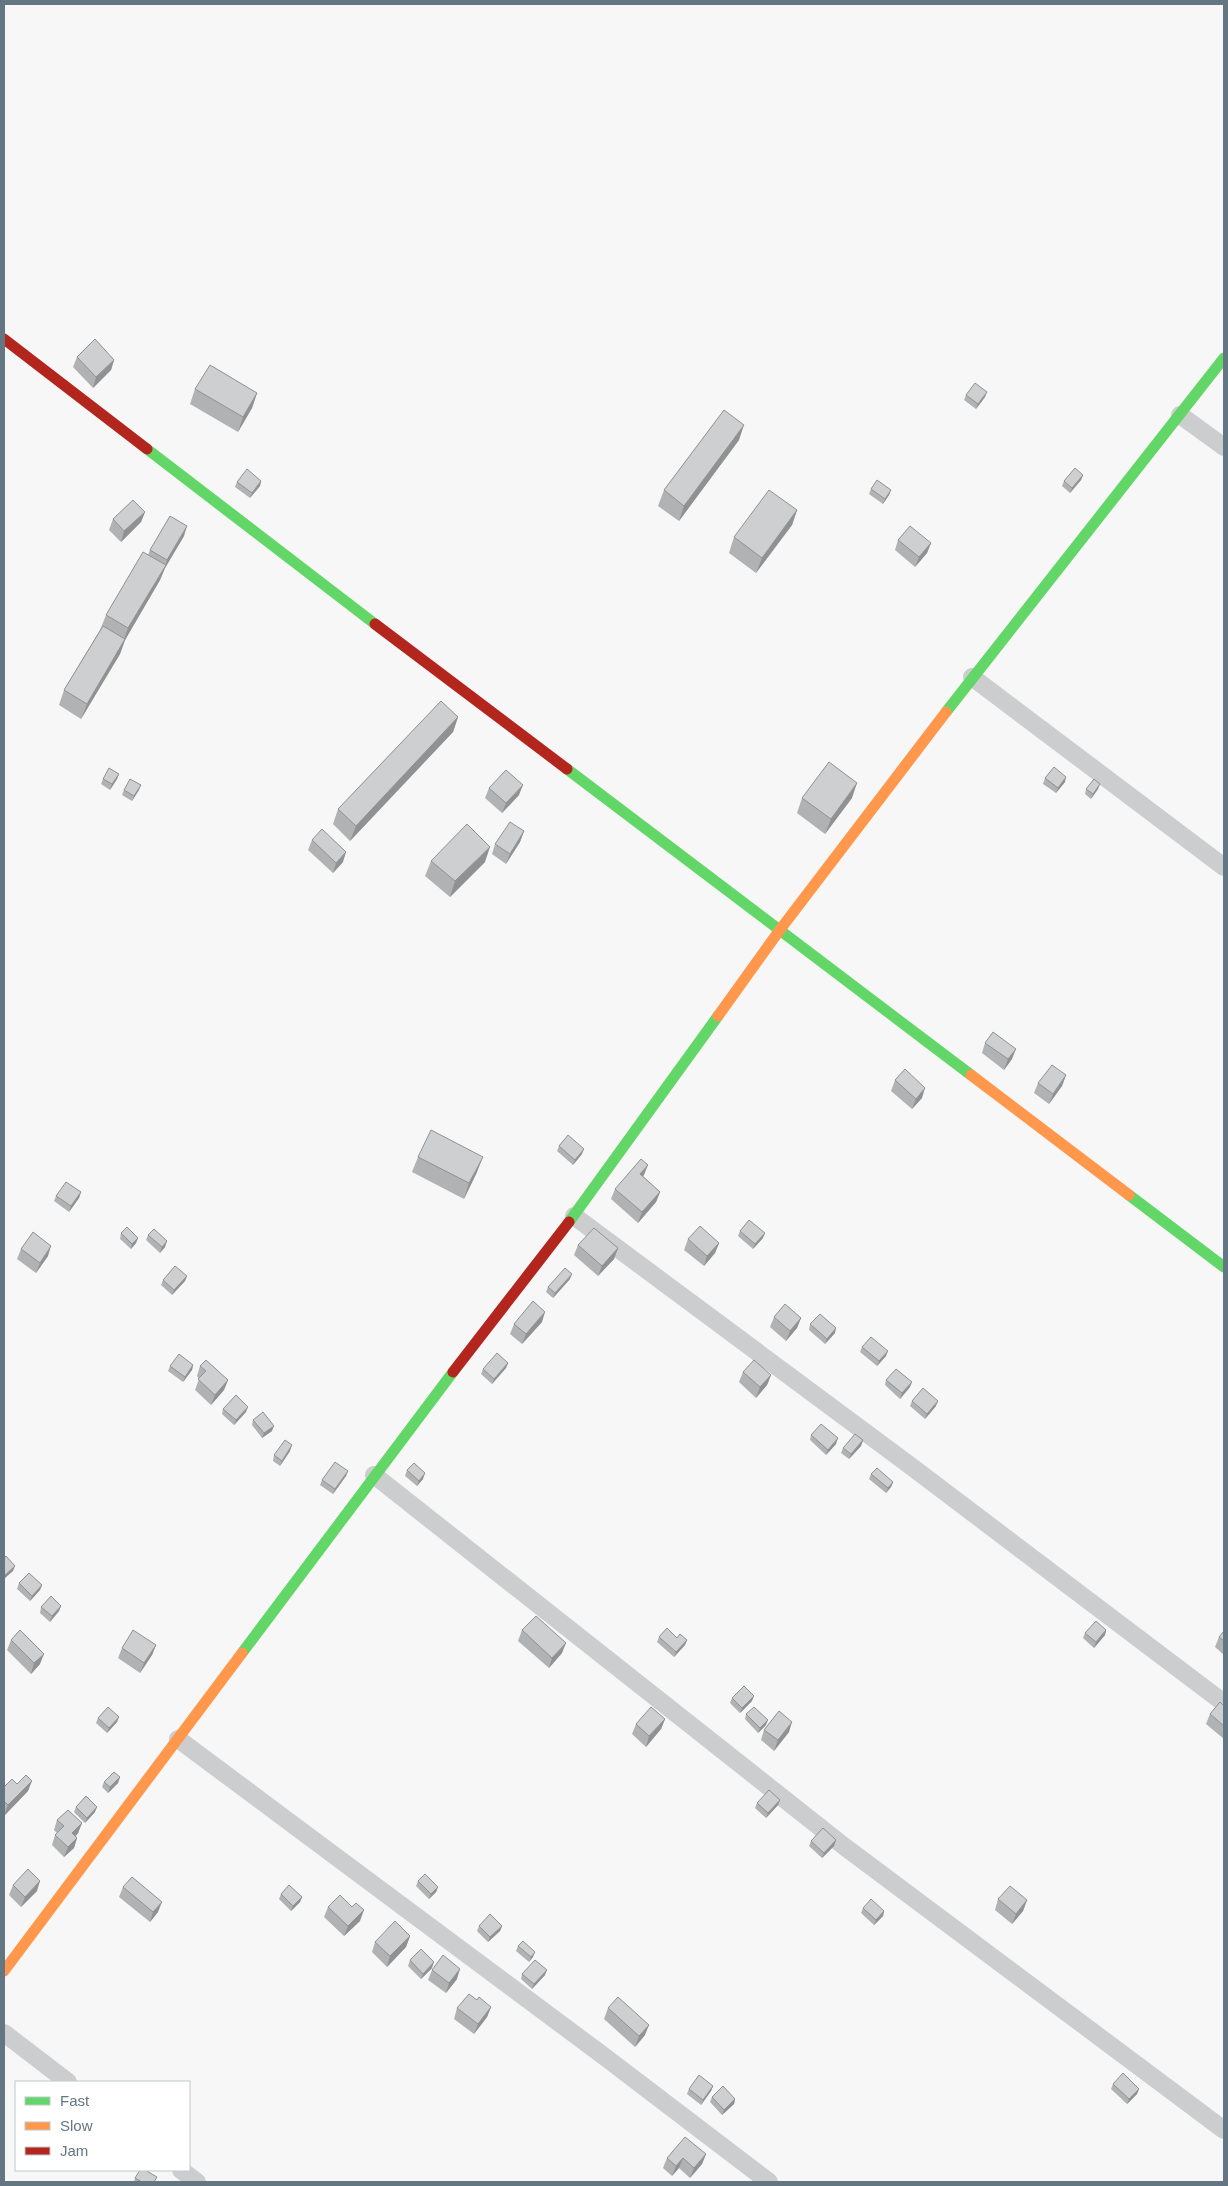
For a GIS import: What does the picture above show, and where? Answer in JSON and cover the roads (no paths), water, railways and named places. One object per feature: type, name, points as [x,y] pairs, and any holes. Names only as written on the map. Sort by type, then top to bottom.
[{"type":"street","points":[[4,339],[286,557],[1224,1267]]},
{"type":"street","points":[[4,1971],[374,1475],[574,1216],[779,931],[972,677],[1224,358]]},
{"type":"street","points":[[1180,415],[1224,447]]},
{"type":"street","points":[[972,677],[1224,867]]},
{"type":"street","points":[[574,1216],[908,1464],[1224,1703]]},
{"type":"street","points":[[374,1475],[845,1847],[1224,2130]]},
{"type":"street","points":[[178,1740],[613,2063],[769,2182]]},
{"type":"street","points":[[4,2033],[67,2081]]},
{"type":"street","points":[[182,2171],[197,2182]]}]
